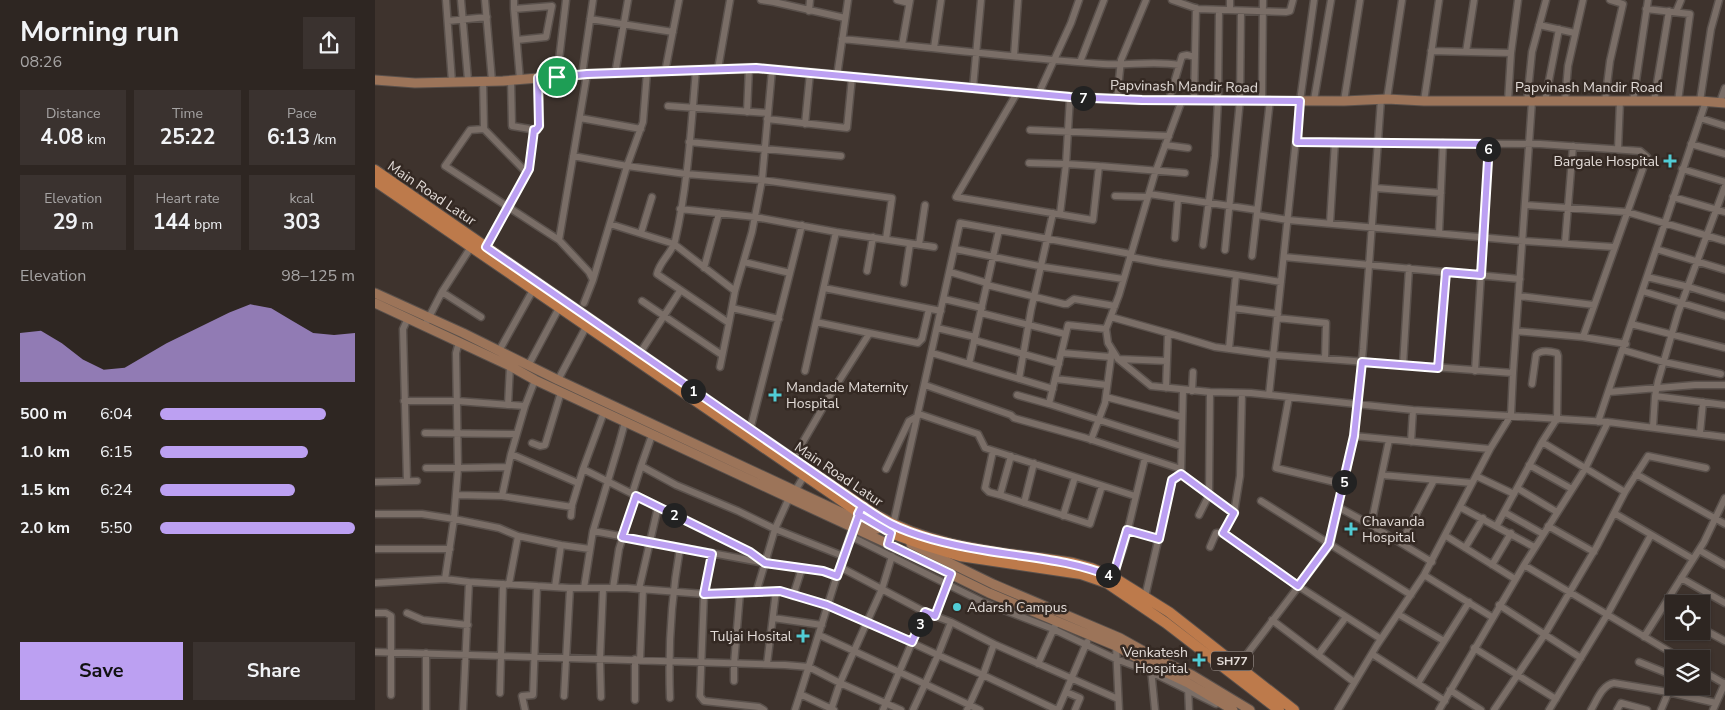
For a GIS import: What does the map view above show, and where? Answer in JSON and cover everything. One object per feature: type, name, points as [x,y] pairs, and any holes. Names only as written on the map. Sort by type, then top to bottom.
[{"type":"main road","name":"Main Road Latur","points":[[375,170],[793,459],[856,521]]},
{"type":"main road","name":"Main Road Latur","points":[[375,181],[804,476],[856,521],[959,556],[1081,574],[1107,583],[1166,623],[1279,710]]},
{"type":"main road","name":"Main Road Latur","points":[[891,534],[928,538],[960,546],[1073,563],[1113,577],[1169,612],[1294,710]]},
{"type":"street","points":[[446,0],[452,82]]},
{"type":"street","points":[[461,0],[468,80]]},
{"type":"street","points":[[485,0],[487,17],[487,81],[484,129],[527,173]]},
{"type":"street","points":[[514,0],[517,40],[512,126],[534,130],[539,126],[538,78]]},
{"type":"street","points":[[533,0],[533,8]]},
{"type":"street","points":[[557,77],[566,0]]},
{"type":"street","points":[[559,240],[580,118],[593,0]]},
{"type":"street","points":[[615,74],[628,0]]},
{"type":"street","points":[[665,72],[679,0]]},
{"type":"street","points":[[718,69],[730,0]]},
{"type":"street","points":[[761,0],[774,1],[809,11],[845,18]]},
{"type":"street","points":[[809,11],[811,0]]},
{"type":"street","points":[[837,76],[848,0]]},
{"type":"street","points":[[897,0],[909,1],[902,45]]},
{"type":"street","points":[[934,48],[941,0]]},
{"type":"street","points":[[973,88],[981,0]]},
{"type":"street","points":[[1014,56],[1018,0]]},
{"type":"street","points":[[1038,95],[1079,0]]},
{"type":"street","points":[[1080,62],[1105,0]]},
{"type":"street","points":[[1117,99],[1121,60],[1146,0]]},
{"type":"street","points":[[1172,0],[1196,8],[1263,12],[1286,12],[1290,10],[1293,0]]},
{"type":"street","points":[[1230,0],[1230,10]]},
{"type":"street","points":[[1252,256],[1266,100],[1263,0]]},
{"type":"street","points":[[1269,395],[1300,101],[1314,0]]},
{"type":"street","points":[[1314,100],[1331,0]]},
{"type":"street","points":[[1344,100],[1360,0]]},
{"type":"street","points":[[1237,666],[1329,544],[1354,436],[1362,362],[1378,142],[1400,0]]},
{"type":"street","points":[[1424,101],[1439,0]]},
{"type":"street","points":[[1466,52],[1474,0]]},
{"type":"street","points":[[1508,101],[1511,53],[1518,0]]},
{"type":"street","points":[[1338,710],[1381,639],[1425,575],[1490,449],[1511,415],[1529,144],[1530,64],[1546,0]]},
{"type":"street","points":[[1565,101],[1568,66],[1583,0]]},
{"type":"street","points":[[1605,101],[1610,61],[1618,22],[1625,2],[1610,0]]},
{"type":"street","points":[[1633,101],[1648,0]]},
{"type":"street","points":[[1655,101],[1673,12],[1681,0]]},
{"type":"street","points":[[1598,422],[1700,118],[1711,29],[1719,0]]},
{"type":"street","points":[[514,9],[552,6],[546,37],[517,40]]},
{"type":"street","points":[[1195,100],[1196,8]]},
{"type":"street","points":[[1646,9],[1690,14],[1678,101]]},
{"type":"street","points":[[1203,246],[1215,156],[1219,10]]},
{"type":"street","points":[[1225,250],[1240,100],[1241,11]]},
{"type":"street","points":[[447,21],[487,17]]},
{"type":"street","points":[[590,19],[673,32]]},
{"type":"street","points":[[1539,25],[1575,33]]},
{"type":"street","points":[[1545,101],[1559,29]]},
{"type":"street","points":[[842,38],[1054,61],[1121,65],[1162,62],[1179,65]]},
{"type":"street","points":[[1431,51],[1511,53]]},
{"type":"street","points":[[1169,100],[1182,56],[1195,57]]},
{"type":"street","points":[[747,112],[749,68]]},
{"type":"street","name":"Papvinash Mandir Road","points":[[375,80],[415,83],[468,80],[487,81],[749,68],[1038,95],[1117,99],[1722,102]]},
{"type":"street","points":[[696,70],[686,174],[674,244],[657,274],[729,323]]},
{"type":"street","points":[[720,367],[735,291],[755,217],[761,180],[772,70]]},
{"type":"street","points":[[584,303],[593,280],[627,166],[641,129],[647,72]]},
{"type":"street","points":[[805,124],[810,73]]},
{"type":"street","points":[[668,106],[747,112],[805,124],[847,128],[853,77]]},
{"type":"street","points":[[1722,102],[1725,88]]},
{"type":"street","points":[[1017,93],[956,197],[1093,220],[1099,166]]},
{"type":"street","points":[[1019,379],[1034,297],[1047,239],[1056,213],[1066,164],[1070,97]]},
{"type":"street","points":[[1182,100],[1156,171],[1115,306],[1106,329],[1108,343],[1114,355],[1151,386],[1192,391],[1269,395],[1413,410],[1608,422],[1725,437]]},
{"type":"street","points":[[1618,149],[1620,101]]},
{"type":"street","points":[[580,118],[641,129]]},
{"type":"street","points":[[1700,118],[1725,126]]},
{"type":"street","points":[[484,129],[470,130],[445,166],[559,240],[589,272],[593,280]]},
{"type":"street","points":[[486,247],[527,173],[532,155],[534,130]]},
{"type":"street","points":[[1030,130],[1169,136]]},
{"type":"street","points":[[689,142],[841,156]]},
{"type":"street","points":[[1297,142],[1529,144],[1618,149],[1640,151],[1645,154],[1647,157],[1583,337]]},
{"type":"street","points":[[1330,223],[1335,142]]},
{"type":"street","points":[[1439,234],[1443,143]]},
{"type":"street","points":[[1475,371],[1489,144]]},
{"type":"street","points":[[1691,144],[1725,154]]},
{"type":"street","points":[[1165,146],[1188,148]]},
{"type":"street","points":[[1565,243],[1573,146]]},
{"type":"street","points":[[573,156],[686,174],[761,180],[892,198],[886,239]]},
{"type":"street","points":[[1029,163],[1185,173]]},
{"type":"street","points":[[1682,169],[1725,182]]},
{"type":"street","points":[[1653,428],[1656,388],[1672,334],[1725,186]]},
{"type":"street","points":[[1375,188],[1441,193]]},
{"type":"street","points":[[1115,196],[1148,196],[1230,206],[1288,220],[1483,238],[1614,247]]},
{"type":"street","points":[[641,233],[652,197]]},
{"type":"street","points":[[1673,197],[1725,212]]},
{"type":"street","points":[[1175,238],[1178,199]]},
{"type":"street","points":[[919,245],[925,205]]},
{"type":"street","points":[[1525,205],[1627,212],[1725,241]]},
{"type":"street","points":[[680,209],[755,217],[934,248]]},
{"type":"street","points":[[705,268],[719,213]]},
{"type":"street","points":[[891,534],[961,223],[1281,282]]},
{"type":"street","points":[[610,224],[674,244],[735,291]]},
{"type":"street","points":[[749,430],[779,319],[801,226]]},
{"type":"street","points":[[969,364],[999,230]]},
{"type":"street","points":[[805,371],[836,232]]},
{"type":"street","points":[[867,270],[873,237]]},
{"type":"street","points":[[904,283],[910,244]]},
{"type":"street","points":[[427,322],[442,292],[471,247]]},
{"type":"street","points":[[955,249],[1041,266],[1123,278]]},
{"type":"street","points":[[1656,249],[1725,270]]},
{"type":"street","points":[[1284,257],[1520,279]]},
{"type":"street","points":[[744,262],[790,274]]},
{"type":"street","points":[[1403,365],[1409,268]]},
{"type":"street","points":[[950,272],[987,284],[1064,304],[1074,299],[1115,306]]},
{"type":"street","points":[[1438,368],[1446,272]]},
{"type":"street","points":[[1229,349],[1235,275]]},
{"type":"street","points":[[1647,277],[1725,298]]},
{"type":"street","points":[[824,288],[941,312]]},
{"type":"street","points":[[499,350],[533,290]]},
{"type":"street","points":[[640,353],[680,291]]},
{"type":"street","points":[[1642,291],[1725,316]]},
{"type":"street","points":[[442,292],[481,317]]},
{"type":"street","points":[[375,293],[427,322],[461,338],[535,380],[625,422],[792,495],[891,534],[989,592],[1055,625],[1086,645],[1116,658],[1151,669],[1188,686],[1226,709]]},
{"type":"street","points":[[1519,296],[1594,305]]},
{"type":"street","points":[[944,299],[1028,326],[1065,334]]},
{"type":"street","points":[[642,301],[722,355]]},
{"type":"street","points":[[375,304],[408,318],[427,322]]},
{"type":"street","points":[[528,366],[559,308]]},
{"type":"street","points":[[732,308],[779,319]]},
{"type":"street","points":[[1233,308],[1326,322],[1325,359]]},
{"type":"street","points":[[816,322],[918,343],[922,339],[929,309]]},
{"type":"street","points":[[1111,317],[1215,347],[1229,349],[1274,355],[1513,373]]},
{"type":"street","points":[[407,481],[403,329],[408,318]]},
{"type":"street","points":[[1631,324],[1725,348]]},
{"type":"street","points":[[1049,404],[1068,325],[1106,329]]},
{"type":"street","points":[[558,380],[586,327]]},
{"type":"street","points":[[937,328],[1059,364]]},
{"type":"street","points":[[1516,331],[1583,337],[1624,347],[1664,362],[1721,374]]},
{"type":"street","points":[[1166,388],[1167,333]]},
{"type":"street","points":[[793,459],[869,334]]},
{"type":"street","points":[[461,338],[499,350],[792,495]]},
{"type":"street","points":[[445,579],[455,519],[458,468],[456,353],[461,338]]},
{"type":"street","points":[[1497,525],[1541,442],[1557,420],[1557,354],[1543,351],[1536,355],[1532,384]]},
{"type":"street","points":[[932,353],[1053,389]]},
{"type":"street","points":[[1062,353],[1114,355],[1167,361]]},
{"type":"street","points":[[1091,440],[1106,396],[1114,355]]},
{"type":"street","points":[[508,405],[510,366]]},
{"type":"street","points":[[1192,391],[1193,372]]},
{"type":"street","points":[[1056,379],[1107,385]]},
{"type":"street","points":[[502,496],[507,467],[516,434],[535,380]]},
{"type":"street","points":[[1609,392],[1695,384],[1725,384]]},
{"type":"street","points":[[925,385],[1011,415],[1014,418],[1091,440],[1181,472],[1234,513]]},
{"type":"street","points":[[1145,597],[1172,480],[1181,472],[1183,390]]},
{"type":"street","points":[[532,443],[540,446],[545,445],[561,392]]},
{"type":"street","points":[[1199,515],[1209,495],[1210,392]]},
{"type":"street","points":[[1223,533],[1234,513],[1240,476],[1242,393]]},
{"type":"street","points":[[1017,395],[1181,446]]},
{"type":"street","points":[[1106,396],[1182,417]]},
{"type":"street","points":[[1655,396],[1725,405]]},
{"type":"street","points":[[1289,397],[1276,468],[1343,484]]},
{"type":"street","points":[[404,401],[457,401],[525,406]]},
{"type":"street","points":[[1700,433],[1703,402]]},
{"type":"street","points":[[1411,442],[1413,410]]},
{"type":"street","points":[[571,516],[583,469],[604,412]]},
{"type":"street","points":[[918,415],[978,434],[985,448],[993,451],[1135,496]]},
{"type":"street","points":[[886,469],[909,421],[918,415]]},
{"type":"street","points":[[584,588],[593,531],[625,422]]},
{"type":"street","points":[[1439,710],[1534,547],[1585,469],[1608,422]]},
{"type":"street","points":[[425,433],[516,434]]},
{"type":"street","points":[[613,588],[622,537],[641,466],[652,434]]},
{"type":"street","points":[[1354,436],[1490,449]]},
{"type":"street","points":[[1371,525],[1389,440]]},
{"type":"street","points":[[1541,442],[1625,492]]},
{"type":"street","points":[[993,451],[985,488],[989,492],[1063,516],[1090,524],[1102,486]]},
{"type":"street","points":[[511,454],[579,484]]},
{"type":"street","points":[[1000,495],[1011,456]]},
{"type":"street","points":[[1494,710],[1570,593],[1625,492],[1648,456],[1706,468]]},
{"type":"street","points":[[1113,577],[1145,458]]},
{"type":"street","points":[[1024,503],[1034,463]]},
{"type":"street","points":[[1529,465],[1571,489]]},
{"type":"street","points":[[641,466],[676,485],[775,529],[843,556]]},
{"type":"street","points":[[426,468],[507,467]]},
{"type":"street","points":[[583,469],[750,552],[765,563]]},
{"type":"street","points":[[1637,474],[1725,524]]},
{"type":"street","points":[[1382,475],[1472,483]]},
{"type":"street","points":[[756,593],[775,529],[804,476]]},
{"type":"street","points":[[1476,476],[1515,491],[1557,512]]},
{"type":"street","points":[[1063,516],[1075,477]]},
{"type":"street","points":[[1401,543],[1434,480]]},
{"type":"street","points":[[375,482],[417,481]]},
{"type":"street","points":[[456,495],[502,496],[572,507]]},
{"type":"street","points":[[1644,637],[1699,550],[1725,498]]},
{"type":"street","points":[[1261,501],[1411,595]]},
{"type":"street","points":[[1460,506],[1534,547]]},
{"type":"street","points":[[635,700],[641,589],[649,542],[658,507]]},
{"type":"street","points":[[1338,507],[1432,562]]},
{"type":"street","points":[[1504,512],[1543,534]]},
{"type":"street","points":[[1614,513],[1693,559]]},
{"type":"street","points":[[375,514],[422,514],[455,519],[499,528],[518,536],[590,549]]},
{"type":"street","points":[[1465,548],[1483,518]]},
{"type":"street","points":[[856,521],[892,556],[947,585],[983,602],[1055,625],[1092,630],[1151,669]]},
{"type":"street","points":[[795,710],[827,605],[856,521]]},
{"type":"street","points":[[1548,526],[1594,552]]},
{"type":"street","points":[[1127,530],[1159,539]]},
{"type":"street","points":[[593,531],[712,554],[823,571],[837,576]]},
{"type":"street","points":[[1210,547],[1216,533],[1223,533],[1298,586],[1381,639]]},
{"type":"street","points":[[1492,565],[1511,533]]},
{"type":"street","points":[[1549,710],[1607,615],[1651,535]]},
{"type":"street","points":[[500,693],[506,584],[518,536]]},
{"type":"street","points":[[1446,536],[1515,579]]},
{"type":"street","points":[[555,587],[561,545]]},
{"type":"street","points":[[670,698],[668,661],[672,591],[680,548]]},
{"type":"street","points":[[375,549],[450,549]]},
{"type":"street","points":[[1699,550],[1725,565]]},
{"type":"street","points":[[712,554],[704,594],[700,696],[701,699],[708,701],[759,707],[764,710]]},
{"type":"street","points":[[800,694],[832,710],[840,683],[882,589],[892,556]]},
{"type":"street","points":[[935,616],[959,556]]},
{"type":"street","points":[[1524,565],[1666,650]]},
{"type":"street","points":[[840,567],[925,612],[951,622],[994,644],[1118,699]]},
{"type":"street","points":[[793,596],[801,568]]},
{"type":"street","points":[[953,570],[993,584],[1192,674],[1249,710]]},
{"type":"street","points":[[1425,575],[1492,617]]},
{"type":"street","points":[[1681,578],[1725,603]]},
{"type":"street","points":[[375,583],[445,579],[570,588],[641,589],[704,594],[776,591],[827,605],[912,642],[1057,710],[1092,630]]},
{"type":"street","points":[[463,710],[469,582]]},
{"type":"street","points":[[525,710],[522,696],[533,695],[537,586]]},
{"type":"street","points":[[564,696],[570,588]]},
{"type":"street","points":[[601,697],[600,659],[603,589]]},
{"type":"street","points":[[767,664],[776,591]]},
{"type":"street","points":[[734,681],[740,593]]},
{"type":"street","points":[[1418,683],[1469,602]]},
{"type":"street","points":[[1499,605],[1581,658]]},
{"type":"street","points":[[883,710],[925,612]]},
{"type":"street","points":[[375,613],[386,613],[391,616],[391,695]]},
{"type":"street","points":[[407,613],[423,620],[467,625]]},
{"type":"street","points":[[1398,614],[1444,641]]},
{"type":"street","points":[[1318,655],[1346,616]]},
{"type":"street","points":[[773,618],[822,625]]},
{"type":"street","points":[[1272,620],[1354,682]]},
{"type":"street","points":[[913,710],[951,622]]},
{"type":"street","points":[[1038,664],[1055,625]]},
{"type":"street","points":[[1710,633],[1725,641]]},
{"type":"street","points":[[819,635],[925,684],[969,708],[980,710]]},
{"type":"street","points":[[969,708],[994,644]]},
{"type":"street","points":[[1116,646],[1119,710]]},
{"type":"street","points":[[1474,648],[1556,699]]},
{"type":"street","points":[[375,652],[767,664],[809,667],[901,710]]},
{"type":"street","points":[[426,653],[426,710]]},
{"type":"street","points":[[1372,654],[1445,701]]},
{"type":"street","points":[[1639,662],[1665,674]]},
{"type":"street","points":[[1151,669],[1155,710]]},
{"type":"street","points":[[1677,695],[1715,707],[1725,683],[1710,675]]},
{"type":"street","points":[[1591,710],[1605,687],[1609,684],[1620,683],[1665,691]]},
{"type":"street","points":[[1188,686],[1189,710]]},
{"type":"street","points":[[1450,690],[1481,710]]},
{"type":"street","points":[[1066,692],[1080,698],[1075,710]]},
{"type":"street","points":[[1661,710],[1667,695]]},
{"type":"street","points":[[1617,710],[1621,703],[1647,710]]},
{"type":"place","name":"Bargale Hospital","points":[[1670,161]]},
{"type":"place","name":"Mandade Maternity Hospital","points":[[775,395]]},
{"type":"place","name":"Chavanda Hospital","points":[[1351,529]]},
{"type":"place","name":"Adarsh Campus","points":[[957,607]]},
{"type":"place","name":"Tuljai Hosital","points":[[803,636]]},
{"type":"place","name":"Venkatesh Hospital","points":[[1199,660]]},
{"type":"route","points":[[557,77],[538,78],[539,126],[534,130],[529,169],[486,247],[595,324],[862,506],[856,519],[837,576],[823,571],[765,563],[750,552],[636,496],[622,537],[712,554],[704,594],[780,591],[827,605],[912,642],[925,612],[935,616],[951,574],[888,544],[891,533],[858,514],[862,506],[893,525],[928,538],[985,551],[1073,563],[1113,577],[1124,546],[1127,530],[1159,539],[1172,480],[1181,474],[1234,513],[1223,533],[1298,586],[1329,544],[1354,436],[1362,362],[1438,368],[1446,272],[1481,275],[1489,144],[1297,142],[1300,101],[1142,100],[1070,97],[756,68],[587,74],[557,77]]}]
